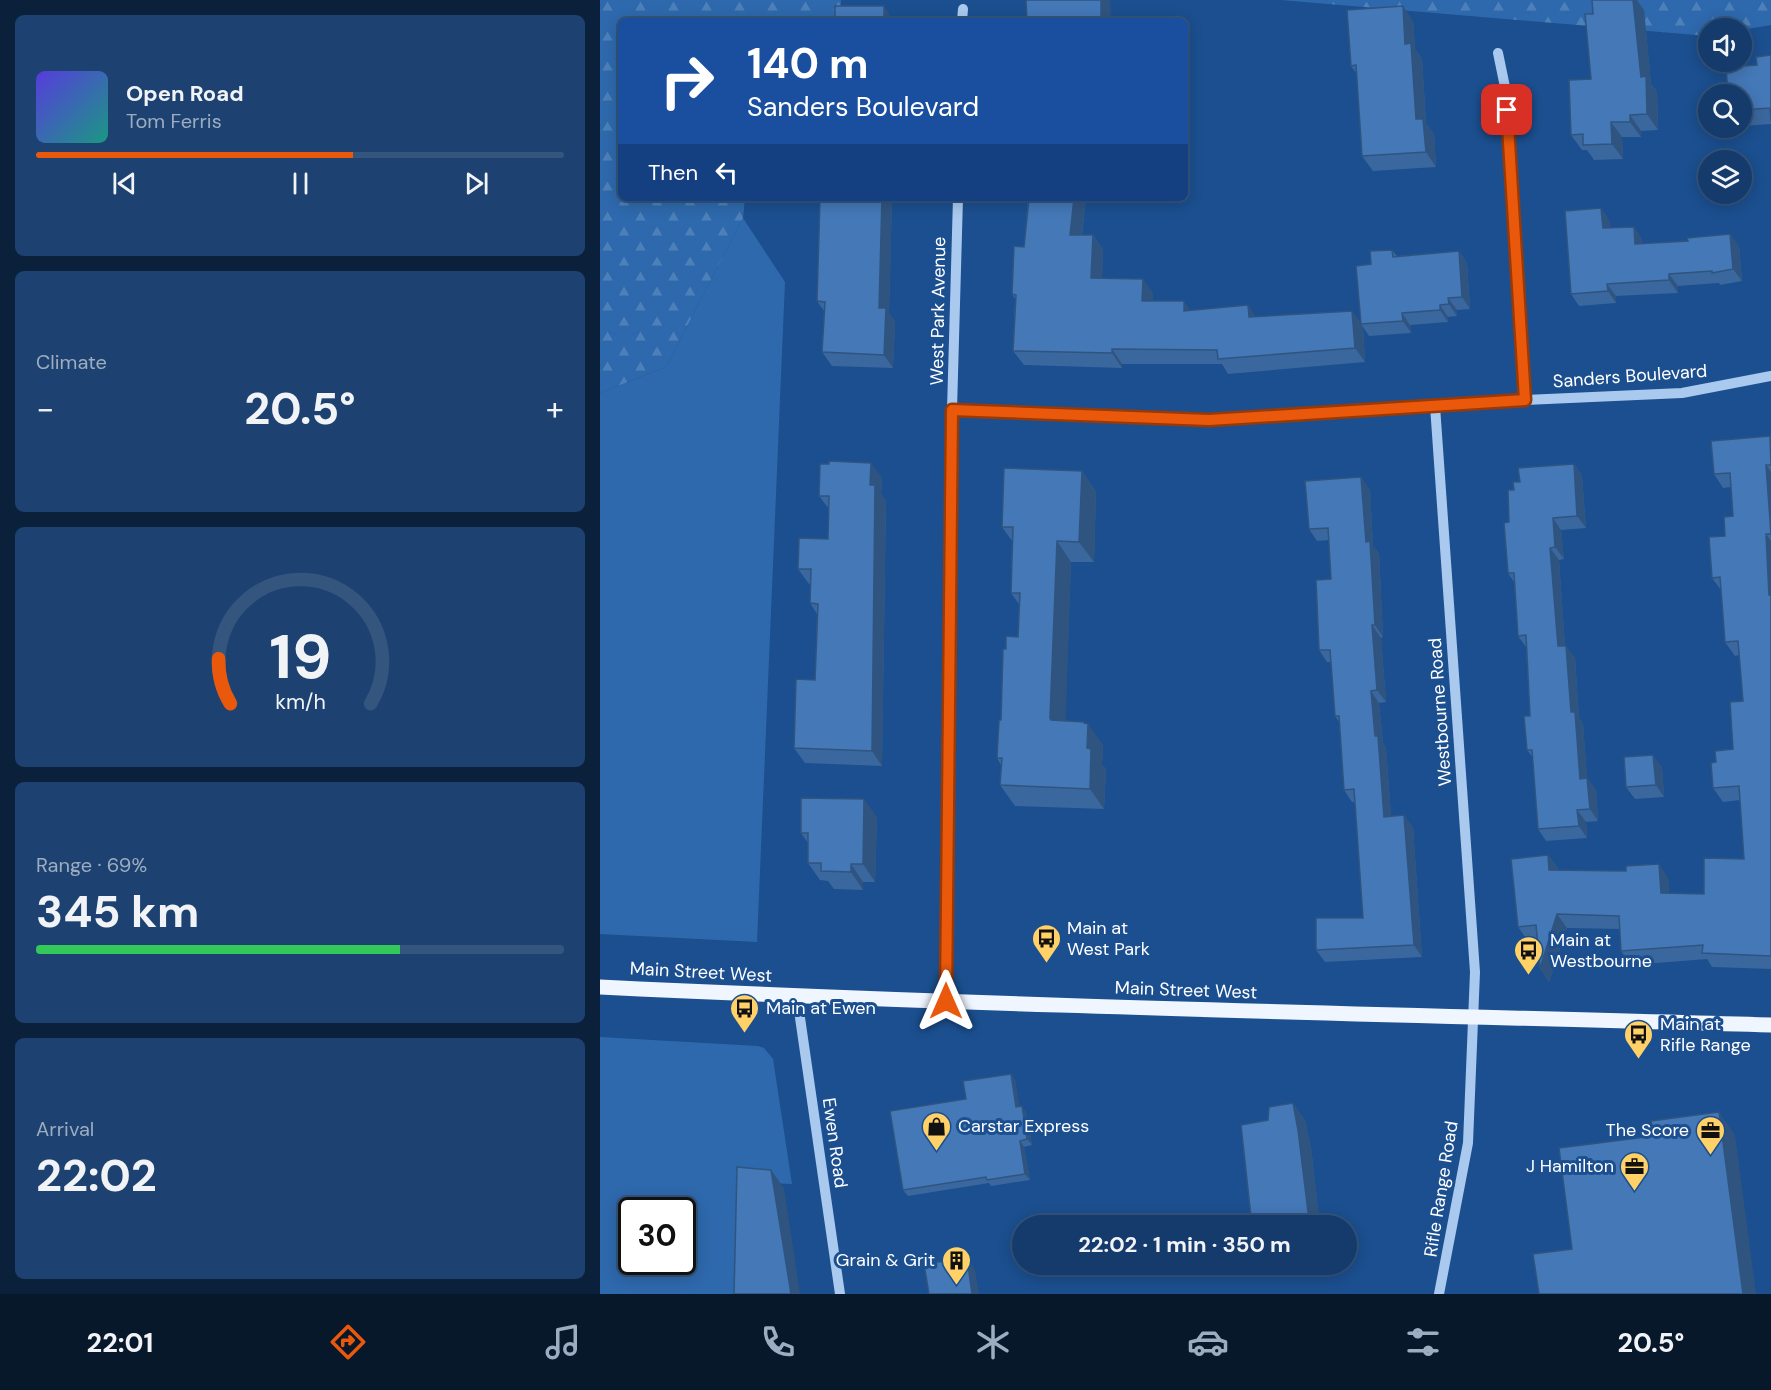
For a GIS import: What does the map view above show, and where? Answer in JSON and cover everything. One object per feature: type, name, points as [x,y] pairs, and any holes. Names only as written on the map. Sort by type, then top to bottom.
[{"type":"main road","name":"Main Street West","points":[[600,987],[797,997],[1771,1025]]},
{"type":"street","points":[[962,18],[963,9]]},
{"type":"street","points":[[1498,53],[1505,87],[1525,400]]},
{"type":"street","name":"West Park Avenue","points":[[946,1001],[952,410],[958,201]]},
{"type":"street","name":"Sanders Boulevard","points":[[952,410],[1209,420],[1525,400],[1682,393],[1771,376]]},
{"type":"street","name":"Westbourne Road","points":[[1435,406],[1475,972],[1473,1016]]},
{"type":"street","name":"Ewen Road","points":[[797,997],[840,1294]]},
{"type":"street","name":"Rifle Range Road","points":[[1439,1294],[1468,1143],[1473,1016]]},
{"type":"green space","points":[[600,0],[841,0],[840,18],[618,18],[618,201],[745,201],[743,218],[666,367],[600,393]]},
{"type":"green space","points":[[1281,0],[1771,0],[1771,25],[1752,28],[1752,18],[1698,18],[1698,35]]},
{"type":"green space","points":[[743,218],[785,282],[757,942],[600,934],[600,393],[666,367]]},
{"type":"green space","points":[[600,1037],[758,1046],[764,1048],[773,1059],[792,1184],[747,1182],[744,1294],[600,1294]]},
{"type":"building","points":[[1026,0],[1101,0],[1101,18],[1027,18]]},
{"type":"building","points":[[1592,0],[1633,0],[1641,77],[1646,76],[1647,114],[1630,115],[1630,122],[1611,122],[1612,144],[1583,145],[1583,134],[1571,135],[1569,80],[1591,79],[1585,14],[1593,14]]},
{"type":"building","points":[[835,6],[884,6],[884,18],[835,18]]},
{"type":"building","points":[[1403,6],[1405,44],[1411,43],[1416,119],[1423,119],[1426,152],[1362,156],[1356,65],[1351,66],[1347,10]]},
{"type":"building","points":[[1771,55],[1771,121],[1770,108],[1752,109],[1752,84],[1727,84],[1726,72],[1752,72],[1752,65],[1757,65],[1756,57]]},
{"type":"building","points":[[820,201],[882,201],[879,308],[886,308],[884,355],[822,352],[825,302],[817,301]]},
{"type":"building","points":[[1029,201],[1074,201],[1070,235],[1093,235],[1091,278],[1143,279],[1142,301],[1184,301],[1184,311],[1248,305],[1249,317],[1352,311],[1355,348],[1218,359],[1217,350],[1112,349],[1112,353],[1013,351],[1016,295],[1012,294],[1014,246],[1024,247]]},
{"type":"building","points":[[1601,208],[1603,228],[1634,227],[1635,244],[1688,241],[1687,238],[1730,234],[1733,269],[1712,273],[1712,271],[1669,274],[1669,280],[1607,284],[1608,291],[1571,294],[1565,211]]},
{"type":"building","points":[[1392,250],[1393,257],[1459,251],[1462,297],[1448,298],[1449,304],[1440,305],[1440,310],[1402,313],[1403,321],[1361,324],[1356,266],[1371,264],[1370,251]]},
{"type":"building","points":[[1770,436],[1771,465],[1766,465],[1771,534],[1766,534],[1769,595],[1771,595],[1771,956],[1702,953],[1703,945],[1621,951],[1619,916],[1557,914],[1540,968],[1536,925],[1518,927],[1511,859],[1548,855],[1549,870],[1626,871],[1626,866],[1659,864],[1661,893],[1704,894],[1704,858],[1744,859],[1739,786],[1713,788],[1711,763],[1716,762],[1715,751],[1733,749],[1730,702],[1743,701],[1738,641],[1725,642],[1720,577],[1712,578],[1709,537],[1725,536],[1724,517],[1733,516],[1730,473],[1714,474],[1711,441]]},
{"type":"building","points":[[829,461],[871,463],[870,485],[875,485],[872,751],[794,748],[796,679],[815,680],[818,604],[810,603],[811,569],[798,569],[799,538],[828,539],[829,496],[819,496],[820,464],[829,464]]},
{"type":"building","points":[[1574,464],[1577,516],[1553,518],[1555,547],[1550,548],[1558,646],[1566,646],[1571,712],[1575,712],[1580,779],[1587,778],[1590,809],[1577,810],[1579,826],[1538,829],[1532,750],[1527,750],[1524,716],[1530,716],[1526,635],[1518,636],[1514,573],[1508,573],[1504,523],[1509,522],[1508,490],[1514,490],[1513,482],[1520,482],[1518,468]]},
{"type":"building","points":[[1004,468],[1082,471],[1079,542],[1057,541],[1050,718],[1051,720],[1088,724],[1087,748],[1091,749],[1090,789],[1000,785],[1002,758],[997,758],[999,720],[1001,720],[1003,649],[1006,649],[1006,636],[1018,637],[1020,593],[1011,593],[1013,527],[1002,527]]},
{"type":"building","points":[[1361,477],[1366,542],[1370,541],[1375,625],[1372,625],[1377,690],[1371,691],[1375,736],[1378,736],[1384,817],[1404,815],[1414,945],[1316,950],[1316,918],[1363,918],[1354,789],[1344,790],[1339,716],[1335,716],[1330,650],[1319,650],[1316,580],[1331,579],[1328,528],[1309,529],[1305,481]]},
{"type":"building","points":[[1653,755],[1656,785],[1626,787],[1624,757]]},
{"type":"building","points":[[801,798],[864,799],[863,864],[851,864],[851,872],[821,871],[821,863],[808,863],[808,833],[801,833]]},
{"type":"building","points":[[1011,1074],[1016,1107],[1022,1106],[1027,1139],[1020,1141],[1025,1174],[987,1180],[986,1177],[903,1190],[890,1111],[966,1099],[963,1081]]},
{"type":"building","points":[[1293,1103],[1308,1215],[1251,1215],[1241,1125],[1268,1120],[1269,1107]]},
{"type":"building","points":[[1719,1112],[1743,1294],[1539,1294],[1533,1254],[1572,1249],[1559,1148],[1653,1136],[1651,1121]]},
{"type":"building","points":[[737,1167],[771,1170],[791,1294],[734,1294]]},
{"type":"building","points":[[967,1258],[972,1294],[929,1294],[924,1264]]},
{"type":"place","name":"Main at West Park","points":[[1046,964]]},
{"type":"place","name":"Main at Westbourne","points":[[1529,976]]},
{"type":"place","name":"Main at Ewen","points":[[745,1034]]},
{"type":"place","name":"Main at Rifle Range","points":[[1639,1060]]},
{"type":"place","name":"Carstar Express","points":[[937,1152]]},
{"type":"place","name":"The Score","points":[[1710,1156]]},
{"type":"place","name":"J Hamilton","points":[[1635,1192]]},
{"type":"place","name":"Grain & Grit","points":[[956,1286]]},
{"type":"route","points":[[946,1001],[952,410],[1209,420],[1525,400],[1507,110]]}]
